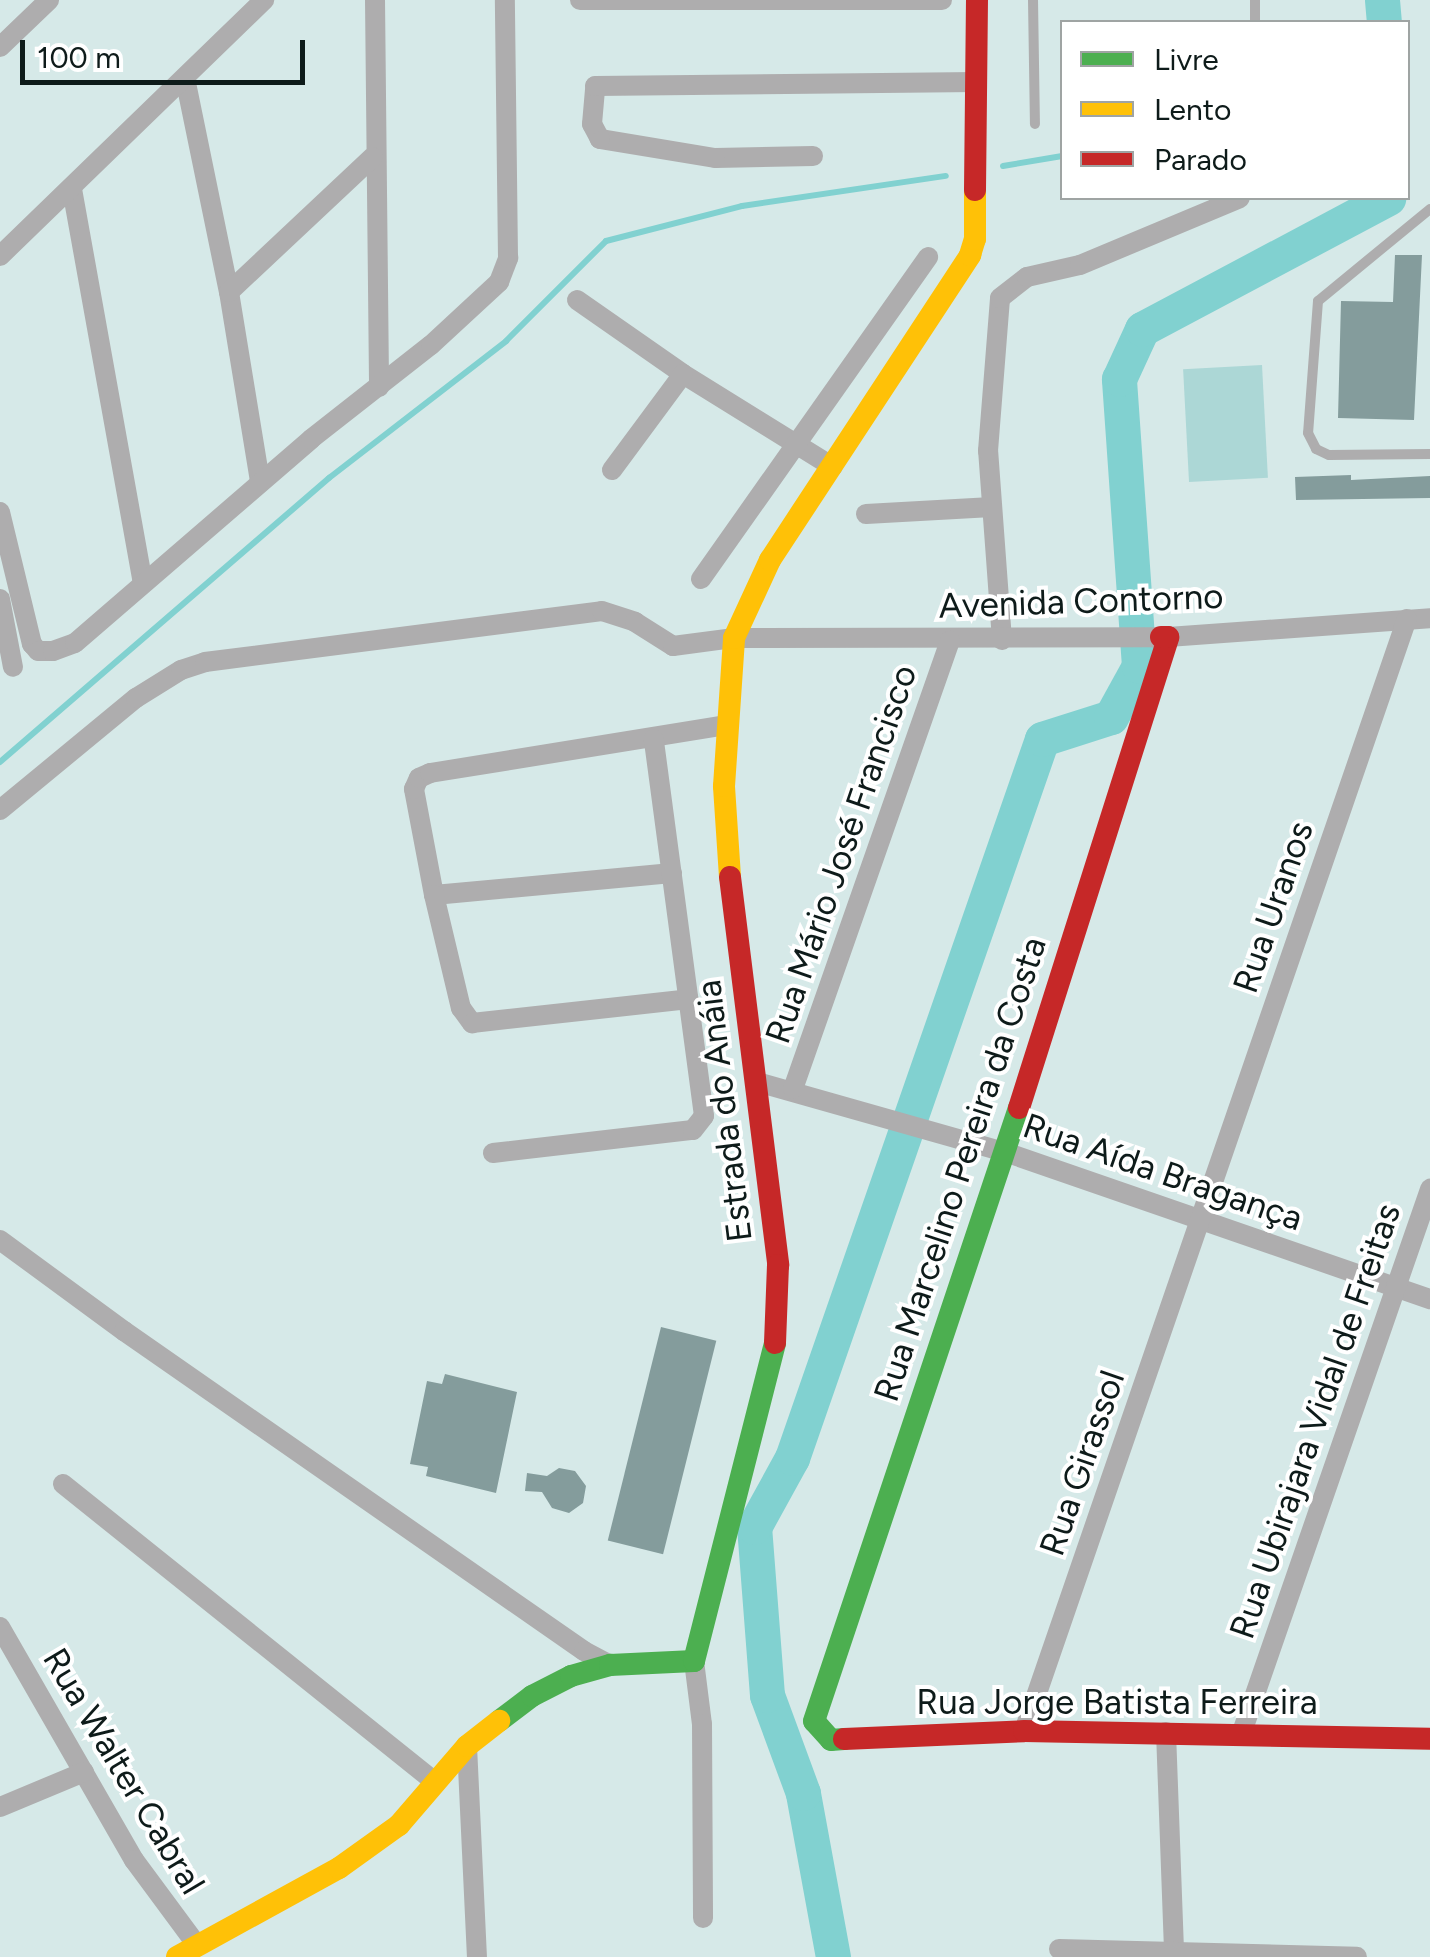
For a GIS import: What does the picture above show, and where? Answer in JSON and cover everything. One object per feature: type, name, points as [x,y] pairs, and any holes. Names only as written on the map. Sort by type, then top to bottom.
[{"type":"street","points":[[0,47],[48,0]]},
{"type":"street","points":[[0,256],[264,0]]},
{"type":"street","points":[[375,0],[373,157],[379,387]]},
{"type":"street","points":[[0,512],[21,614],[38,651],[75,643],[260,482],[431,345],[504,273],[504,0]]},
{"type":"street","points":[[580,0],[942,0]]},
{"type":"street","name":"Estrada do Anáia","points":[[694,1662],[774,1352],[778,1266],[728,858],[727,725],[734,638],[756,584],[970,255],[975,239],[976,0]]},
{"type":"street","points":[[185,78],[228,292],[260,482]]},
{"type":"street","points":[[813,156],[715,158],[600,139],[592,124],[595,86],[976,82]]},
{"type":"street","points":[[228,292],[373,157]]},
{"type":"street","points":[[72,189],[142,583]]},
{"type":"street","points":[[1002,640],[988,451],[1000,298],[1027,277],[1080,265],[1235,200]]},
{"type":"street","points":[[701,579],[928,256]]},
{"type":"street","points":[[577,300],[683,374],[833,466]]},
{"type":"street","points":[[612,470],[683,374]]},
{"type":"street","points":[[866,514],[992,507]]},
{"type":"street","points":[[0,600],[13,668]]},
{"type":"street","name":"Avenida Contorno","points":[[0,810],[136,698],[181,670],[205,662],[602,611],[635,622],[672,646],[734,638],[1121,639],[1430,618]]},
{"type":"street","name":"Rua Uranos","points":[[1201,1217],[1407,619]]},
{"type":"street","name":"Rua Marcelino Pereira da Costa","points":[[814,1721],[1005,1152],[1164,637]]},
{"type":"street","name":"Rua Mário José Francisco","points":[[792,1089],[950,640]]},
{"type":"street","points":[[688,999],[472,1023],[461,1008],[434,896],[414,788],[419,778],[727,725]]},
{"type":"street","points":[[493,1153],[692,1130],[704,1116],[654,740]]},
{"type":"street","points":[[434,896],[672,873]]},
{"type":"street","name":"Rua Aída Bragança","points":[[757,1082],[1005,1152],[1201,1217],[1430,1300]]},
{"type":"street","name":"Rua Ubirajara Vidal de Freitas","points":[[1242,1732],[1430,1189]]},
{"type":"street","name":"Rua Girassol","points":[[1024,1731],[1201,1217]]},
{"type":"street","points":[[0,1240],[584,1651],[610,1664]]},
{"type":"street","points":[[63,1484],[436,1783]]},
{"type":"street","name":"Rua Walter Cabral","points":[[0,1627],[187,1951]]},
{"type":"street","points":[[187,1951],[339,1868],[399,1825],[467,1746],[532,1696],[571,1676],[610,1664],[694,1662],[702,1724],[703,1918]]},
{"type":"street","name":"Rua Jorge Batista Ferreira","points":[[814,1721],[830,1740],[1024,1731],[1430,1738]]},
{"type":"street","points":[[1166,1732],[1174,1952]]},
{"type":"street","points":[[467,1746],[477,1957]]},
{"type":"street","points":[[0,1807],[84,1772]]},
{"type":"street","points":[[1059,1949],[1357,1957]]},
{"type":"lane","points":[[1033,0],[1035,124]]},
{"type":"lane","points":[[1430,210],[1318,301],[1308,433],[1316,449],[1329,455],[1430,454]]},
{"type":"shaded area","points":[[1262,365],[1268,478],[1189,482],[1183,369]]},
{"type":"building","points":[[1395,255],[1422,255],[1414,420],[1338,418],[1341,301],[1393,302]]},
{"type":"building","points":[[1351,475],[1351,480],[1430,476],[1430,498],[1296,500],[1295,477]]},
{"type":"building","points":[[661,1327],[716,1341],[663,1554],[608,1540]]},
{"type":"building","points":[[445,1374],[517,1392],[496,1493],[426,1476],[428,1467],[410,1464],[427,1381],[442,1384]]},
{"type":"building","points":[[559,1468],[575,1471],[586,1486],[583,1503],[569,1513],[552,1508],[542,1492],[525,1491],[527,1473],[547,1476]]},
{"type":"waterway","points":[[1382,0],[1384,20]]},
{"type":"waterway","points":[[1003,166],[1060,156]]},
{"type":"waterway","points":[[0,762],[329,478],[506,341],[606,241],[742,206],[946,176]]},
{"type":"waterway","points":[[833,1957],[803,1793],[767,1695],[754,1527],[792,1458],[1042,739],[1111,717],[1139,666],[1119,379],[1142,329],[1384,200]]},
{"type":"traffic: fast","points":[[844,1739],[831,1740],[814,1721],[1019,1108]]},
{"type":"traffic: fast","points":[[499,1721],[532,1696],[571,1676],[610,1665],[694,1661],[775,1343]]},
{"type":"traffic: slow","points":[[730,877],[724,786],[734,638],[770,560],[970,255],[975,239],[975,190]]},
{"type":"traffic: slow","points":[[177,1957],[339,1868],[399,1825],[467,1746],[499,1721]]},
{"type":"traffic: jam","points":[[975,190],[977,0]]},
{"type":"traffic: jam","points":[[1019,1108],[1168,637],[1161,637]]},
{"type":"traffic: jam","points":[[730,877],[778,1265],[775,1343]]},
{"type":"traffic: jam","points":[[844,1739],[1024,1731],[1430,1739]]}]
